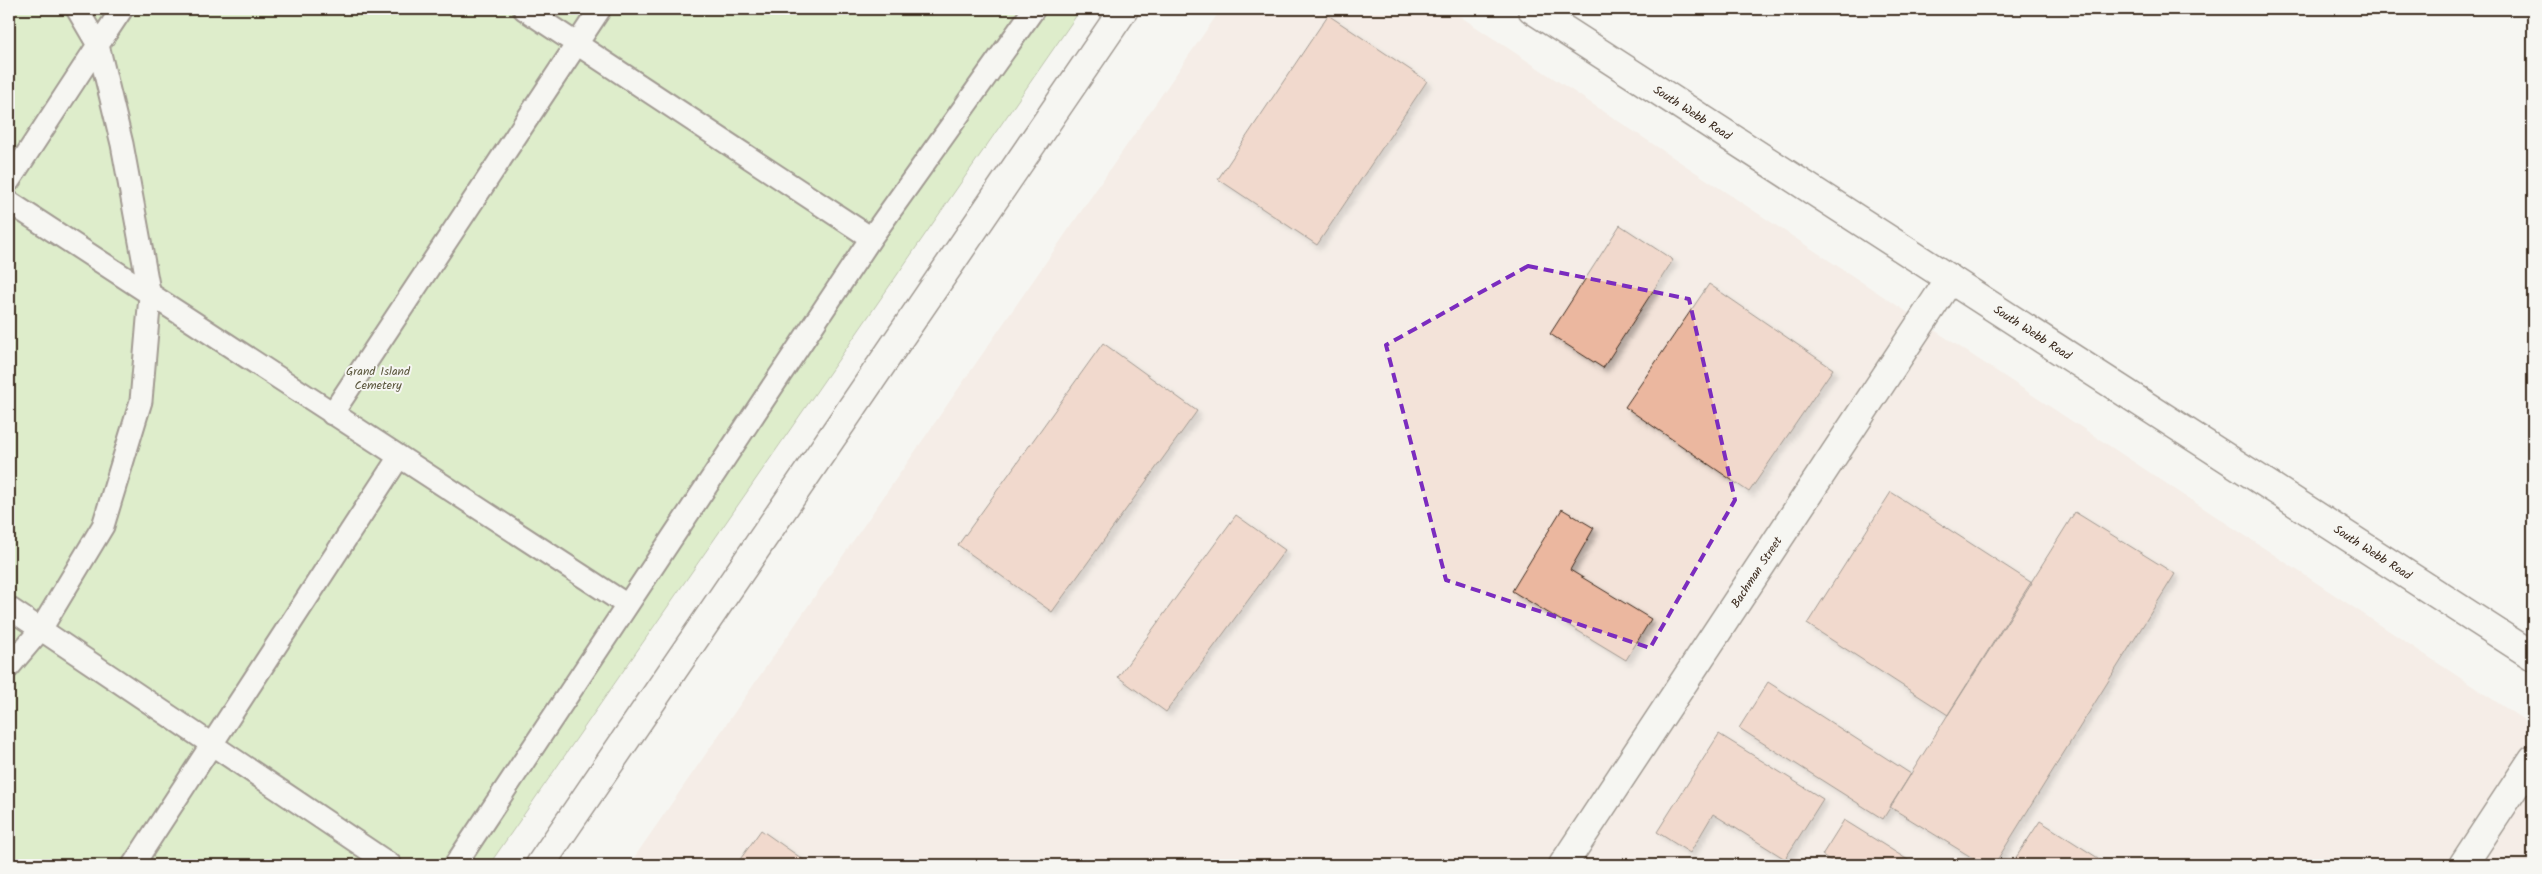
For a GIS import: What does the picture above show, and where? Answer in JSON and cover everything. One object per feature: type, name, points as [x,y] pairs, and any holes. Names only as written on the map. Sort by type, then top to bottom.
[{"type":"street","points":[[540,865],[1124,9]]},
{"type":"street","name":"South Webb Road","points":[[1532,9],[2533,656]]},
{"type":"street","name":"Bachman Street","points":[[1564,865],[1950,279]]},
{"type":"street","points":[[2463,865],[2533,759]]},
{"type":"lane","points":[[9,667],[41,629],[103,526],[141,401],[150,296],[122,144],[98,45],[77,9]]},
{"type":"lane","points":[[9,181],[122,9]]},
{"type":"lane","points":[[524,9],[871,238]]},
{"type":"lane","points":[[332,414],[600,9]]},
{"type":"lane","points":[[455,865],[871,238],[1034,9]]},
{"type":"lane","points":[[9,202],[150,296],[627,605]]},
{"type":"lane","points":[[133,865],[399,457]]},
{"type":"lane","points":[[9,608],[390,865]]},
{"type":"highlighted area","points":[[1528,266],[1689,299],[1735,500],[1650,648],[1446,580],[1386,345]]},
{"type":"shaded area","points":[[1221,9],[1449,9],[2533,726],[2533,865],[629,865]]},
{"type":"green space","name":"Grand Island Cemetery","points":[[9,9],[1081,9],[489,865],[9,865]]},
{"type":"building","points":[[1328,15],[1427,81],[1317,245],[1218,179]]},
{"type":"building","points":[[1620,225],[1673,260],[1603,368],[1550,334]]},
{"type":"building","points":[[1709,284],[1833,369],[1749,492],[1625,407]]},
{"type":"building","points":[[1103,343],[1197,411],[1052,612],[958,545]]},
{"type":"building","points":[[1891,492],[2032,583],[1948,715],[1807,624]]},
{"type":"building","points":[[1562,509],[1594,528],[1570,570],[1651,619],[1626,660],[1512,591]]},
{"type":"building","points":[[2075,512],[2175,574],[1994,865],[1984,865],[1890,807]]},
{"type":"building","points":[[1236,515],[1285,550],[1166,712],[1118,677]]},
{"type":"building","points":[[1768,682],[1911,774],[1883,819],[1739,728]]},
{"type":"building","points":[[1719,734],[1823,799],[1785,859],[1713,814],[1690,853],[1657,832]]},
{"type":"building","points":[[1844,820],[1916,865],[1837,865],[1822,855]]},
{"type":"building","points":[[2040,821],[2109,865],[2011,865]]},
{"type":"building","points":[[761,830],[811,865],[736,865]]}]
